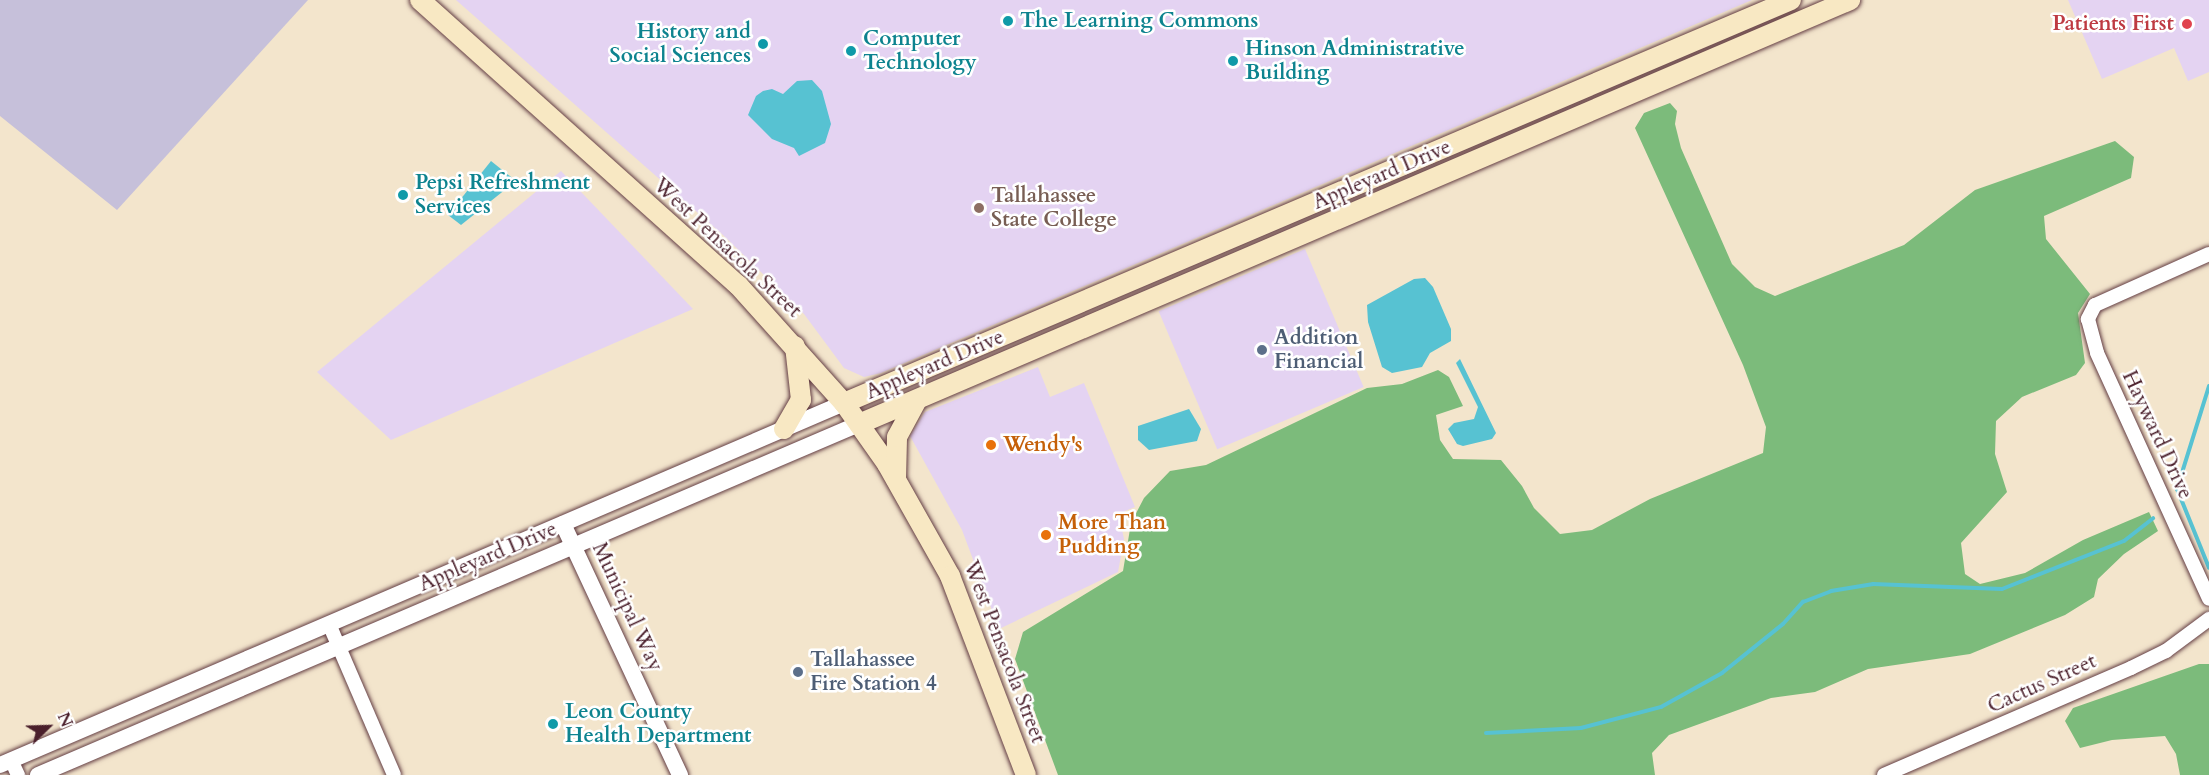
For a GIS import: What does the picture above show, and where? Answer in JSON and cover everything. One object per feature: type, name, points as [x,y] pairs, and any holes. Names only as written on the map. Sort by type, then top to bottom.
[{"type":"main road","name":"West Pensacola Street","points":[[420,0],[738,285],[844,403],[896,478],[937,550],[969,618],[1026,775]]},
{"type":"main road","name":"Appleyard Drive","points":[[859,424],[1850,0]]},
{"type":"main road","name":"Appleyard Drive","points":[[844,403],[1787,2]]},
{"type":"main road","points":[[784,429],[801,400],[795,346]]},
{"type":"main road","points":[[896,478],[899,429],[917,399]]},
{"type":"street","points":[[1787,2],[1792,25]]},
{"type":"street","points":[[1530,111],[1539,133]]},
{"type":"street","points":[[1298,210],[1307,233]]},
{"type":"street","name":"Hayward Drive","points":[[2209,254],[2095,305],[2088,319],[2097,353],[2209,599]]},
{"type":"street","points":[[1134,280],[1154,298]]},
{"type":"street","name":"Appleyard Drive","points":[[10,767],[329,624],[844,403]]},
{"type":"street","name":"Appleyard Drive","points":[[38,775],[859,424]]},
{"type":"street","name":"Municipal Way","points":[[563,524],[680,775]]},
{"type":"street","name":"Cactus Street","points":[[1884,775],[2131,668],[2166,651],[2209,619]]},
{"type":"street","points":[[329,624],[394,775]]},
{"type":"shaded area","points":[[0,0],[308,0],[117,210],[0,116]]},
{"type":"shaded area","name":"Tallahassee State College","points":[[456,0],[1752,0],[881,373],[864,377],[844,368],[804,314],[723,235]]},
{"type":"shaded area","points":[[2068,0],[2209,0],[2209,72],[2188,81],[2174,48],[2102,79]]},
{"type":"shaded area","points":[[561,171],[693,309],[391,440],[317,372]]},
{"type":"shaded area","name":"Addition Financial","points":[[1305,249],[1364,387],[1217,449],[1159,311]]},
{"type":"shaded area","points":[[1038,367],[1050,397],[1084,383],[1135,507],[1125,511],[1120,520],[1124,539],[1118,572],[999,629],[962,530],[910,436],[925,412]]},
{"type":"green space","points":[[1670,103],[1677,111],[1675,124],[1681,148],[1732,264],[1755,287],[1775,296],[1904,245],[1975,190],[2115,141],[2134,157],[2131,178],[2044,216],[2046,239],[2090,294],[2078,313],[2085,363],[2076,375],[2022,397],[1996,421],[1995,454],[2007,492],[1961,543],[1965,574],[1980,584],[2025,573],[2083,540],[2149,512],[2158,531],[2124,554],[2098,579],[2094,597],[2065,615],[1970,654],[1868,669],[1815,692],[1771,698],[1669,735],[1652,753],[1655,775],[1058,775],[1015,659],[1023,632],[1123,571],[1131,523],[1144,498],[1170,471],[1206,465],[1367,388],[1402,384],[1438,370],[1449,377],[1463,406],[1436,415],[1440,440],[1453,459],[1501,460],[1522,486],[1534,508],[1560,534],[1592,530],[1650,499],[1763,453],[1766,427],[1743,365],[1635,128],[1644,113]]},
{"type":"green space","points":[[2199,664],[2209,664],[2209,775],[2180,775],[2176,754],[2165,736],[2112,740],[2080,748],[2065,721],[2073,708]]},
{"type":"water","points":[[812,80],[822,91],[831,124],[825,143],[799,156],[794,148],[772,139],[748,115],[756,96],[763,91],[772,89],[783,94],[797,81]]},
{"type":"water","points":[[491,161],[516,181],[461,225],[448,215]]},
{"type":"water","points":[[1425,278],[1433,287],[1451,329],[1451,341],[1430,353],[1422,367],[1392,373],[1382,367],[1368,322],[1367,305],[1414,279]]},
{"type":"water","points":[[1460,359],[1496,433],[1492,439],[1463,446],[1457,444],[1448,429],[1454,423],[1474,419],[1478,407],[1456,363]]},
{"type":"water","points":[[1189,409],[1201,429],[1197,441],[1149,450],[1138,440],[1138,426]]},
{"type":"waterway","points":[[2209,386],[2177,489],[2209,568]]},
{"type":"waterway","points":[[1486,733],[1581,728],[1661,707],[1722,673],[1783,624],[1803,602],[1831,591],[1873,584],[2002,589],[2124,541],[2153,518]]},
{"type":"place","name":"The Learning Commons","points":[[1008,21]]},
{"type":"place","name":"Patients First","points":[[2187,24]]},
{"type":"place","name":"History and Social Sciences","points":[[763,44]]},
{"type":"place","name":"Computer Technology","points":[[851,51]]},
{"type":"place","name":"Hinson Administrative Building","points":[[1233,61]]},
{"type":"place","name":"Pepsi Refreshment Services","points":[[403,195]]},
{"type":"place","name":"Tallahassee State College","points":[[979,208]]},
{"type":"place","name":"Addition Financial","points":[[1262,350]]},
{"type":"place","name":"Wendy's","points":[[991,445]]},
{"type":"place","name":"More Than Pudding","points":[[1046,535]]},
{"type":"place","name":"Tallahassee Fire Station 4","points":[[798,672]]},
{"type":"place","name":"Leon County Health Department","points":[[553,724]]}]
